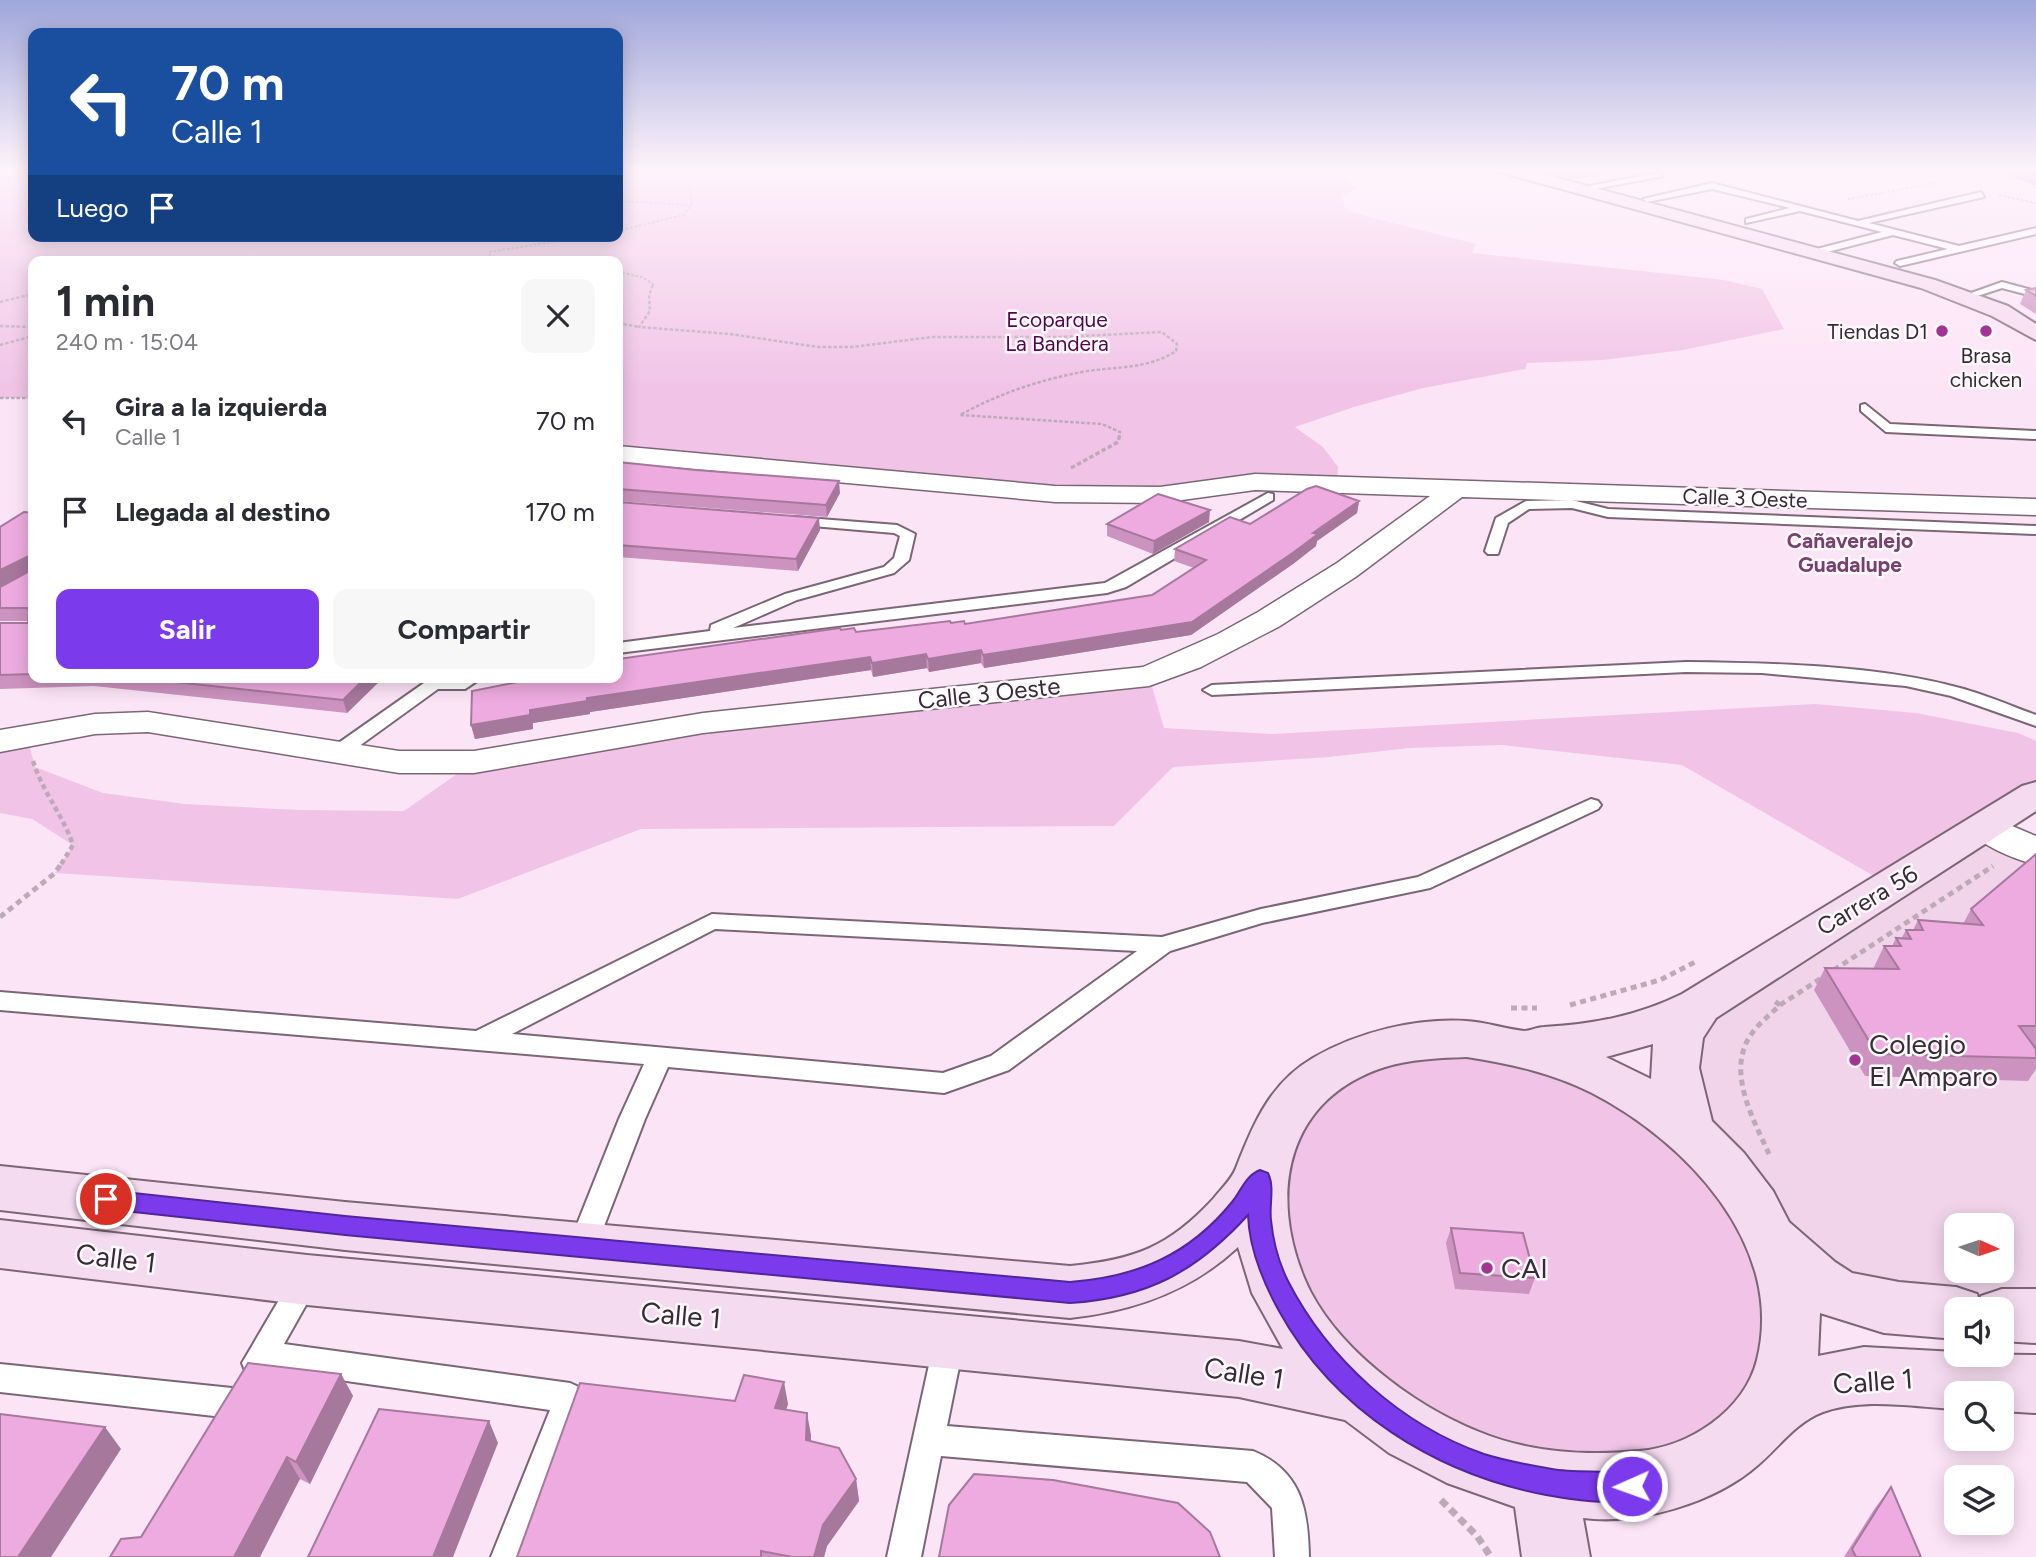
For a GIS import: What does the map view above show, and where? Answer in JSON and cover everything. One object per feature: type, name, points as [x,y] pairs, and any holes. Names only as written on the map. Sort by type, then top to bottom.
[{"type":"main road","points":[[1773,241],[1965,297],[2000,310],[2036,333]]},
{"type":"main road","name":"Carrera 56","points":[[1504,1027],[1565,1044],[1622,1037],[1670,1021],[1699,1006],[1738,979],[2015,842],[2036,794]]},
{"type":"main road","name":"Carrera 56","points":[[1691,1134],[1673,1073],[1675,1047],[1683,1024],[1699,1006]]},
{"type":"main road","points":[[1504,1027],[1557,1057],[1604,1077],[1650,1102],[1691,1134],[1737,1182],[1770,1237],[1785,1278],[1792,1321],[1787,1363],[1773,1401],[1761,1418],[1728,1450],[1684,1474],[1632,1486],[1574,1487],[1544,1483],[1478,1465],[1445,1450],[1415,1434],[1360,1394],[1320,1353],[1303,1331],[1269,1264],[1259,1220],[1260,1179],[1269,1144],[1286,1113],[1308,1087],[1337,1067],[1370,1052],[1407,1042],[1467,1040],[1504,1027]]},
{"type":"main road","points":[[0,1188],[345,1226],[1070,1292],[1107,1290],[1147,1278],[1185,1259],[1216,1235],[1240,1208],[1260,1179]]},
{"type":"main road","points":[[1770,1237],[1801,1268],[1840,1296],[1911,1311],[1944,1312]]},
{"type":"main road","name":"Calle 1","points":[[0,1244],[294,1300],[949,1340],[1239,1369],[1360,1394]]},
{"type":"main road","points":[[2014,1316],[2036,1317]]},
{"type":"main road","name":"Calle 1","points":[[1761,1418],[1790,1396],[1825,1382],[1864,1376],[2036,1384]]},
{"type":"main road","points":[[1544,1483],[1556,1557]]},
{"type":"street","name":"Calle 3 Oeste","points":[[623,454],[1055,494],[1160,495],[1255,482],[2036,507]]},
{"type":"street","name":"Calle 3 Oeste","points":[[0,741],[95,724],[135,721],[399,762],[474,762],[703,723],[1149,676],[1243,634],[1381,547],[1454,490]]},
{"type":"lane","points":[[1816,252],[1860,241]]},
{"type":"lane","points":[[1927,241],[1959,249]]},
{"type":"lane","points":[[1900,263],[1995,241]]},
{"type":"lane","points":[[1965,297],[2003,285],[2036,294]]},
{"type":"lane","points":[[1865,408],[1886,428],[2036,435]]},
{"type":"lane","points":[[623,647],[703,635],[1107,588],[1120,584],[1268,497]]},
{"type":"lane","points":[[1781,499],[1799,520]]},
{"type":"lane","points":[[1493,551],[1501,520],[1526,505],[1572,504],[1608,513],[2036,530]]},
{"type":"lane","points":[[703,635],[791,597],[889,570],[901,560],[908,534],[897,529],[777,519]]},
{"type":"lane","points":[[1212,690],[1686,667],[1762,668],[1906,681],[1956,692],[2036,721]]},
{"type":"lane","points":[[347,755],[437,683]]},
{"type":"lane","points":[[0,1001],[480,1040],[944,1083],[1000,1063],[1163,945],[1261,916],[1423,883],[1591,805]]},
{"type":"lane","points":[[480,1040],[712,921],[1163,945]]},
{"type":"lane","points":[[582,1248],[660,1057]]},
{"type":"lane","points":[[0,1378],[224,1415],[294,1300]]},
{"type":"lane","points":[[904,1557],[949,1340]]},
{"type":"lane","points":[[261,1355],[570,1398],[508,1557]]},
{"type":"lane","points":[[929,1440],[1253,1467],[1275,1483],[1291,1508],[1292,1557]]},
{"type":"path","points":[[490,256],[489,252],[552,242]]},
{"type":"path","points":[[623,273],[642,277],[653,284],[649,295],[650,311],[639,327]]},
{"type":"path","points":[[0,302],[28,295]]},
{"type":"path","points":[[623,324],[730,334],[818,347],[852,347],[943,337],[1061,337],[1140,332],[1162,332],[1171,337],[1177,344],[1176,351],[1168,357],[1048,379],[997,396],[960,415],[1102,424],[1120,432],[1118,442],[1064,472],[1055,494]]},
{"type":"path","points":[[0,326],[28,327]]},
{"type":"path","points":[[0,345],[28,337]]},
{"type":"path","points":[[0,398],[28,398]]},
{"type":"path","points":[[0,917],[55,873],[73,845],[68,825],[34,767]]},
{"type":"path","points":[[1771,1158],[1745,1100],[1741,1064],[1750,1035],[1780,1005],[2015,842]]},
{"type":"path","points":[[1557,1006],[1660,980],[1704,957],[1780,1005]]},
{"type":"path","points":[[1504,1027],[1546,1007]]},
{"type":"shaded area","name":"Colegio El Amparo","points":[[1986,827],[2036,852],[2036,1316],[2014,1311],[2014,1297],[1944,1297],[1944,1312],[1911,1311],[1770,1237],[1675,1047]]},
{"type":"green space","name":"Ecoparque La Bandera","points":[[0,241],[1463,241],[1476,244],[1472,253],[1724,280],[1762,289],[1784,329],[1683,350],[1603,360],[1527,363],[1525,369],[1423,388],[1295,427],[1323,447],[1338,467],[1337,485],[1160,495],[623,454],[623,256],[28,256],[28,398],[0,398]]},
{"type":"green space","points":[[1149,676],[1164,728],[1272,734],[1816,704],[1916,713],[2018,733],[2036,741],[2036,794],[1891,886],[1682,765],[1502,745],[1410,748],[1329,757],[1173,767],[1114,826],[641,829],[458,899],[55,873],[73,845],[32,819],[0,813],[0,741],[27,737],[35,767],[103,793],[185,804],[299,810],[404,811],[474,762]]},
{"type":"green space","points":[[1388,1047],[1581,1066],[1770,1237],[1761,1418],[1544,1483],[1303,1331],[1269,1144]]},
{"type":"building","points":[[2036,288],[2036,296],[2026,290]]},
{"type":"building","points":[[623,463],[839,481],[826,505],[623,489]]},
{"type":"building","points":[[1316,486],[1359,501],[1313,533],[1318,534],[1294,552],[1192,622],[983,655],[981,650],[928,659],[926,654],[872,663],[870,657],[587,698],[587,701],[530,710],[530,715],[471,725],[472,691],[513,683],[623,683],[623,658],[840,628],[854,628],[856,632],[950,621],[964,621],[965,624],[1152,595],[1206,560],[1175,549],[1230,517],[1250,524]]},
{"type":"building","points":[[1158,494],[1210,510],[1154,541],[1107,524]]},
{"type":"building","points":[[623,502],[819,518],[796,559],[623,545]]},
{"type":"building","points":[[24,512],[28,512],[28,556],[0,570],[0,527]]},
{"type":"building","points":[[28,572],[28,610],[0,608],[0,587]]},
{"type":"building","points":[[0,623],[28,623],[28,674],[0,675]]},
{"type":"building","points":[[185,683],[360,683],[343,700]]},
{"type":"building","points":[[2036,854],[2036,1026],[2019,1026],[2036,1049],[2036,1058],[1877,1054],[1825,968],[1899,969],[1884,946],[1901,946],[1896,938],[1911,939],[1906,930],[1923,930],[1918,920],[1983,925],[1971,909]]},
{"type":"building","points":[[1451,1228],[1523,1233],[1535,1278],[1460,1273]]},
{"type":"building","points":[[248,1363],[341,1374],[296,1462],[287,1457],[234,1557],[110,1557],[121,1539],[141,1537]]},
{"type":"building","points":[[744,1375],[784,1382],[775,1408],[807,1413],[806,1440],[839,1448],[856,1479],[823,1525],[814,1557],[793,1557],[761,1551],[761,1557],[517,1557],[580,1383],[735,1401]]},
{"type":"building","points":[[379,1409],[489,1421],[433,1557],[308,1557]]},
{"type":"building","points":[[0,1414],[105,1427],[18,1557],[0,1557]]},
{"type":"building","points":[[974,1474],[1053,1480],[1178,1503],[1210,1532],[1220,1557],[939,1557],[949,1505]]},
{"type":"building","points":[[1891,1487],[1921,1557],[1856,1557],[1852,1549]]},
{"type":"place","name":"Tiendas D1","points":[[1942,331]]},
{"type":"place","name":"Brasa chicken","points":[[1986,331]]},
{"type":"place","name":"Colegio El Amparo","points":[[1855,1060]]},
{"type":"place","name":"CAI","points":[[1487,1268]]},
{"type":"district","name":"Cañaveralejo Guadalupe","points":[[1850,552]]},
{"type":"route","points":[[106,1199],[345,1226],[1070,1292],[1107,1290],[1147,1278],[1185,1259],[1216,1235],[1240,1208],[1260,1179],[1259,1220],[1269,1264],[1278,1286],[1303,1331],[1320,1353],[1360,1394],[1415,1434],[1478,1465],[1544,1483],[1574,1487],[1632,1486]]}]
